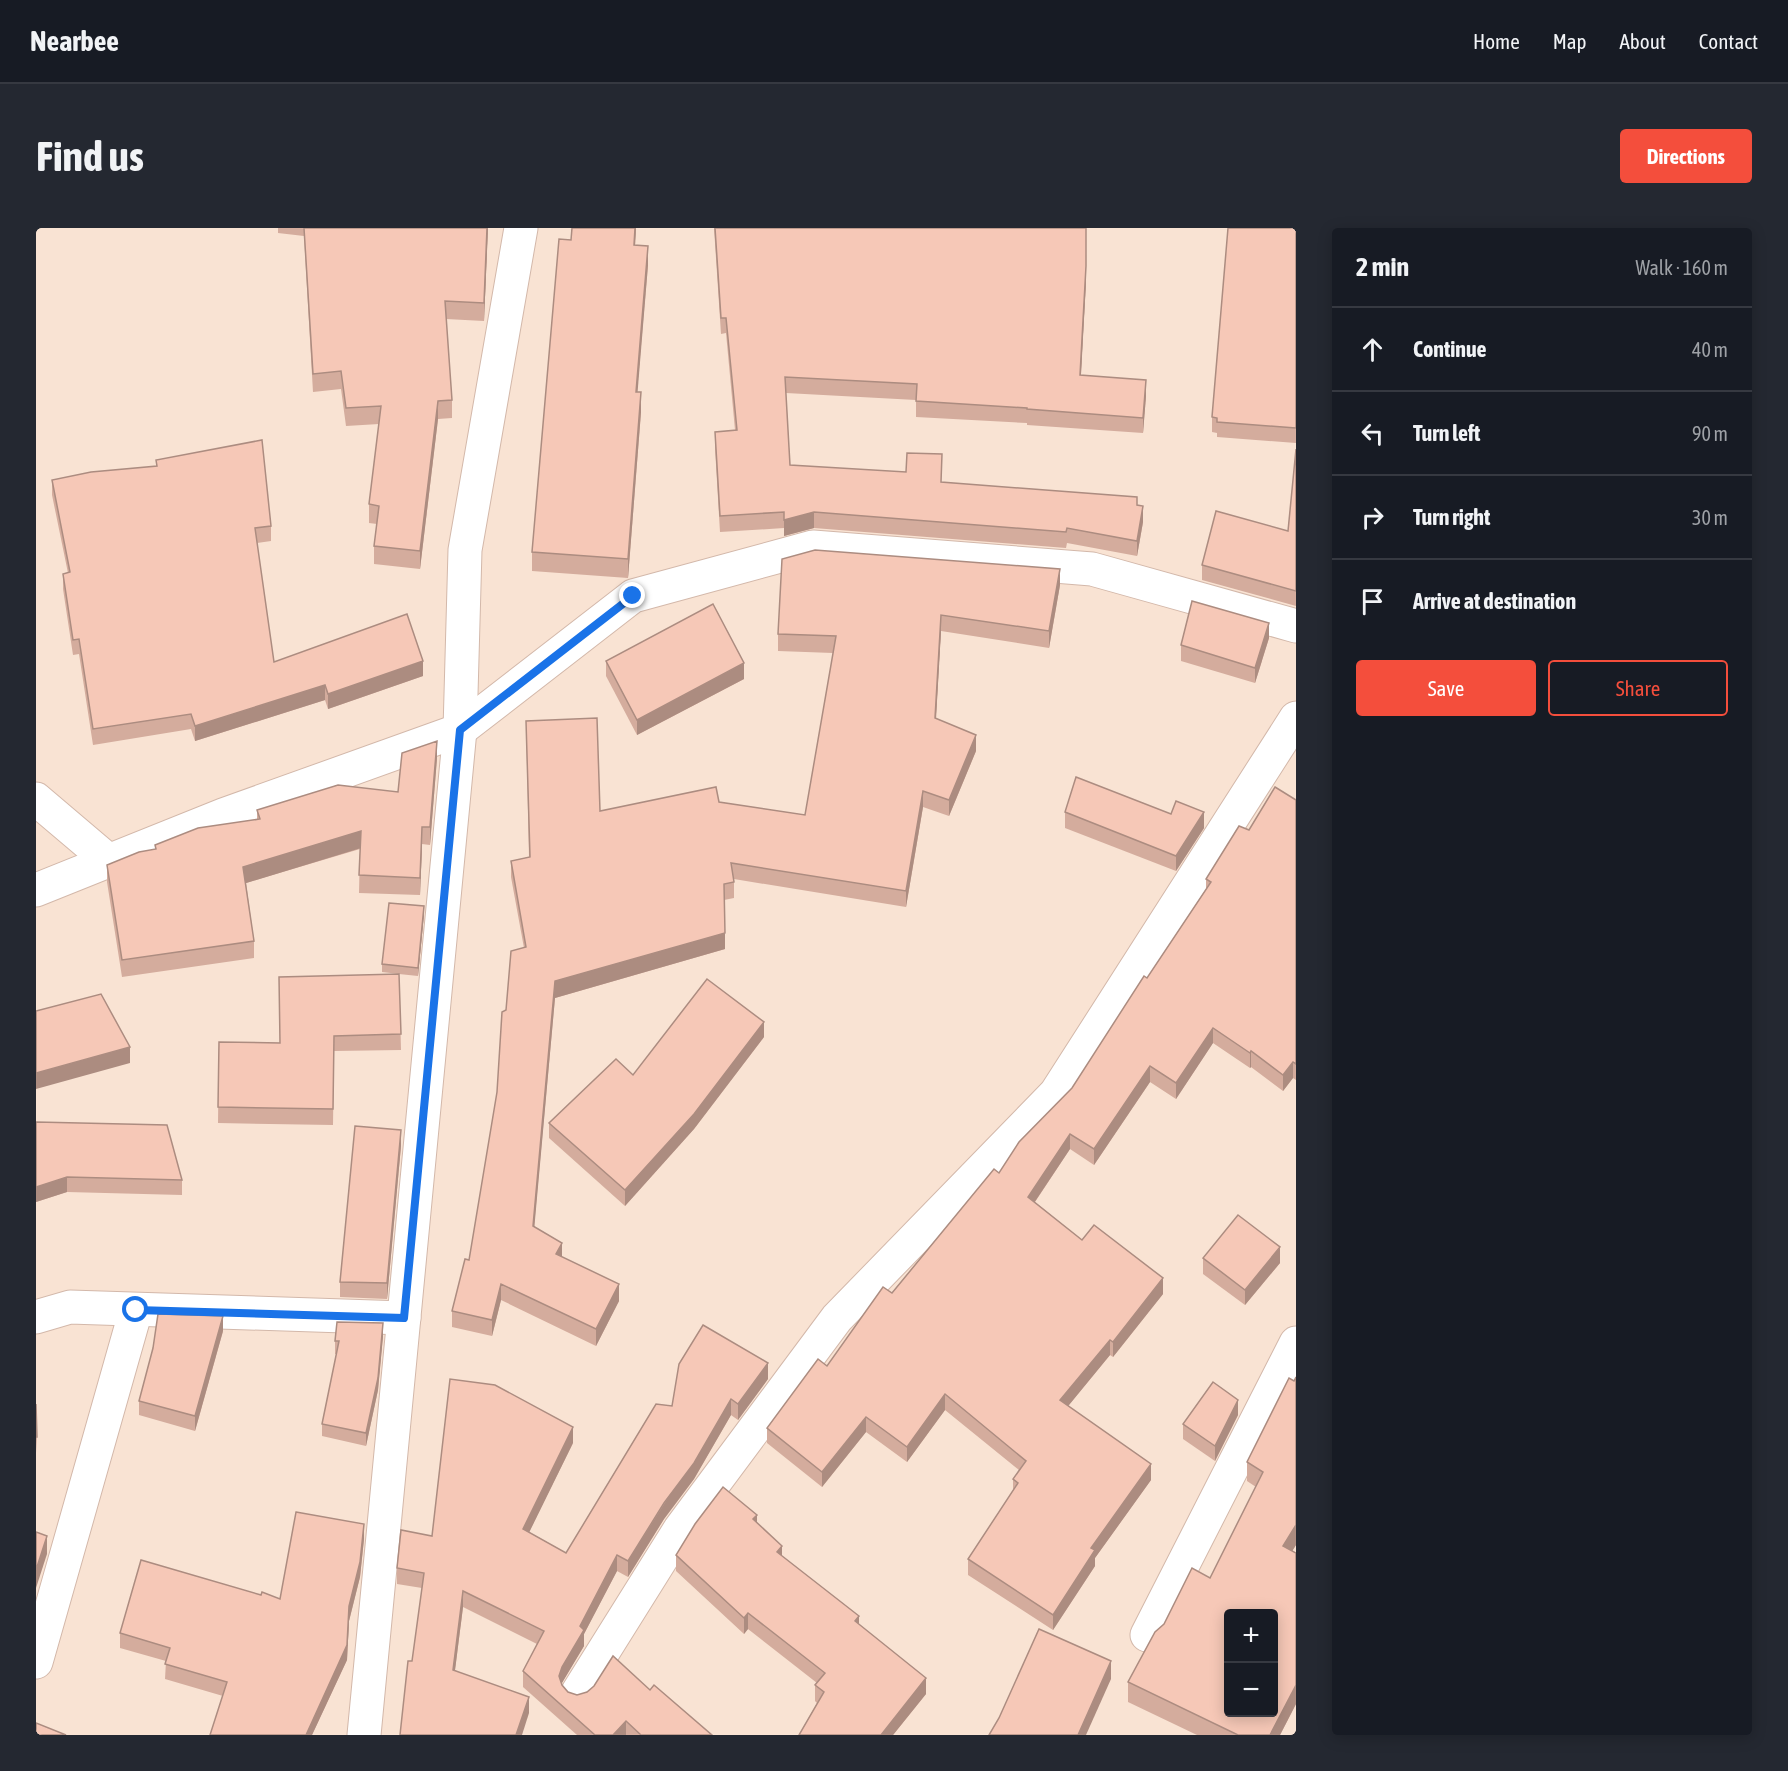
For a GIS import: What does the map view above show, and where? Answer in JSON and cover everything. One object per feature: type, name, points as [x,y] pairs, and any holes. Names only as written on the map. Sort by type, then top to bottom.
[{"type":"street","points":[[364,1735],[460,730],[465,550],[521,228]]},
{"type":"street","points":[[36,890],[223,815],[460,730],[633,596],[813,547],[1092,569],[1296,626]]},
{"type":"street","points":[[578,1692],[680,1529],[837,1318],[1056,1093],[1296,718]]},
{"type":"street","points":[[36,799],[109,861]]},
{"type":"street","points":[[36,1317],[70,1307],[404,1318]]},
{"type":"street","points":[[36,1662],[136,1310]]},
{"type":"street","points":[[1147,1635],[1296,1343]]},
{"type":"shaded area","points":[[36,228],[1296,228],[1296,1735],[36,1735]]},
{"type":"building","points":[[304,228],[487,228],[484,303],[445,301],[452,400],[438,401],[420,551],[374,546],[379,506],[369,504],[381,406],[346,408],[341,371],[313,374]]},
{"type":"building","points":[[572,228],[635,228],[634,245],[648,246],[636,392],[641,392],[628,559],[532,552],[559,239],[571,240]]},
{"type":"building","points":[[715,228],[1086,228],[1080,375],[1146,380],[1143,418],[916,401],[917,384],[785,377],[790,465],[906,472],[907,453],[942,454],[941,482],[1137,497],[1137,505],[1143,506],[1137,541],[1067,528],[1066,532],[814,512],[784,520],[784,512],[720,516],[715,432],[737,430],[726,318],[721,318]]},
{"type":"building","points":[[1228,228],[1296,228],[1296,428],[1217,422],[1217,418],[1212,417]]},
{"type":"building","points":[[262,440],[271,526],[255,528],[274,662],[407,614],[423,661],[328,694],[325,685],[195,726],[191,714],[93,729],[79,639],[73,640],[63,574],[70,572],[52,480],[91,472],[157,466],[156,460]]},
{"type":"building","points":[[1296,449],[1296,591],[1202,565],[1216,511],[1288,531]]},
{"type":"building","points":[[815,550],[1060,569],[1049,631],[941,615],[935,718],[976,735],[949,800],[923,791],[906,891],[731,863],[734,882],[724,884],[725,933],[555,981],[533,1226],[562,1243],[556,1254],[619,1284],[596,1329],[501,1284],[492,1320],[452,1311],[465,1259],[469,1260],[497,1092],[502,1012],[506,1010],[511,951],[526,947],[511,861],[530,857],[526,721],[597,718],[600,811],[716,787],[719,802],[805,815],[836,636],[778,634],[782,559]]},
{"type":"building","points":[[1192,601],[1269,623],[1255,668],[1181,645]]},
{"type":"building","points":[[713,604],[744,663],[637,720],[606,661]]},
{"type":"building","points":[[437,741],[430,827],[422,827],[420,878],[359,875],[361,831],[243,867],[254,941],[122,960],[107,865],[139,852],[156,849],[155,845],[198,828],[260,819],[257,810],[338,785],[398,792],[402,753]]},
{"type":"building","points":[[1076,777],[1171,814],[1176,801],[1204,812],[1176,856],[1065,812]]},
{"type":"building","points":[[1275,787],[1296,800],[1296,1064],[1293,1062],[1283,1075],[1251,1051],[1250,1053],[1213,1028],[1176,1083],[1150,1066],[1094,1149],[1070,1134],[1028,1197],[1082,1240],[1094,1225],[1163,1278],[1113,1342],[1110,1340],[1060,1400],[1151,1464],[1091,1548],[1095,1550],[1053,1615],[968,1559],[1018,1483],[1013,1479],[1026,1461],[945,1394],[907,1447],[866,1417],[822,1472],[767,1428],[818,1359],[827,1366],[883,1287],[892,1293],[994,1169],[999,1173],[1019,1142],[1072,1088],[1144,976],[1147,978],[1211,882],[1206,879],[1239,826],[1249,830]]},
{"type":"building","points":[[389,903],[424,906],[418,968],[382,964]]},
{"type":"building","points":[[399,974],[401,1034],[334,1036],[333,1109],[218,1107],[219,1042],[280,1043],[279,977]]},
{"type":"building","points":[[707,979],[764,1022],[694,1114],[625,1190],[549,1123],[616,1059],[633,1075]]},
{"type":"building","points":[[101,994],[130,1047],[36,1073],[36,1011]]},
{"type":"building","points":[[36,1122],[167,1125],[182,1180],[67,1177],[36,1187]]},
{"type":"building","points":[[355,1126],[401,1130],[387,1283],[340,1282]]},
{"type":"building","points":[[1238,1215],[1280,1247],[1245,1290],[1203,1258]]},
{"type":"building","points":[[158,1314],[223,1316],[195,1416],[139,1401],[153,1348]]},
{"type":"building","points":[[337,1322],[383,1323],[378,1378],[366,1433],[322,1424],[339,1341],[335,1341]]},
{"type":"building","points":[[703,1325],[768,1363],[738,1404],[731,1399],[694,1463],[664,1503],[628,1561],[617,1555],[580,1626],[584,1630],[559,1676],[568,1692],[577,1695],[587,1692],[594,1686],[613,1656],[650,1690],[654,1685],[712,1735],[641,1735],[626,1721],[613,1735],[595,1735],[523,1671],[544,1631],[463,1591],[453,1670],[529,1697],[516,1735],[400,1735],[408,1661],[412,1661],[424,1573],[397,1568],[401,1530],[432,1536],[450,1379],[495,1385],[573,1427],[523,1529],[566,1553],[656,1404],[672,1406],[679,1364]]},
{"type":"building","points":[[1296,1377],[1296,1525],[1283,1546],[1296,1553],[1296,1685],[1270,1735],[1238,1735],[1128,1682],[1155,1632],[1164,1624],[1192,1568],[1210,1578],[1263,1472],[1247,1462],[1289,1378],[1294,1381]]},
{"type":"building","points":[[1213,1382],[1238,1400],[1215,1446],[1183,1424]]},
{"type":"building","points":[[723,1487],[757,1515],[753,1519],[782,1546],[777,1552],[859,1616],[855,1621],[926,1678],[881,1735],[799,1735],[824,1692],[815,1685],[825,1673],[748,1613],[744,1618],[676,1555],[695,1524]]},
{"type":"building","points":[[296,1512],[364,1524],[360,1562],[349,1606],[347,1645],[306,1735],[210,1735],[227,1682],[165,1664],[170,1648],[120,1633],[141,1560],[261,1595],[262,1592],[280,1599]]},
{"type":"building","points":[[36,1532],[47,1536],[36,1570]]},
{"type":"building","points":[[1039,1629],[1111,1661],[1078,1735],[989,1735],[999,1718]]},
{"type":"building","points":[[36,1723],[66,1735],[36,1735]]},
{"type":"route","points":[[136,1310],[404,1318],[460,730],[633,596]]}]
